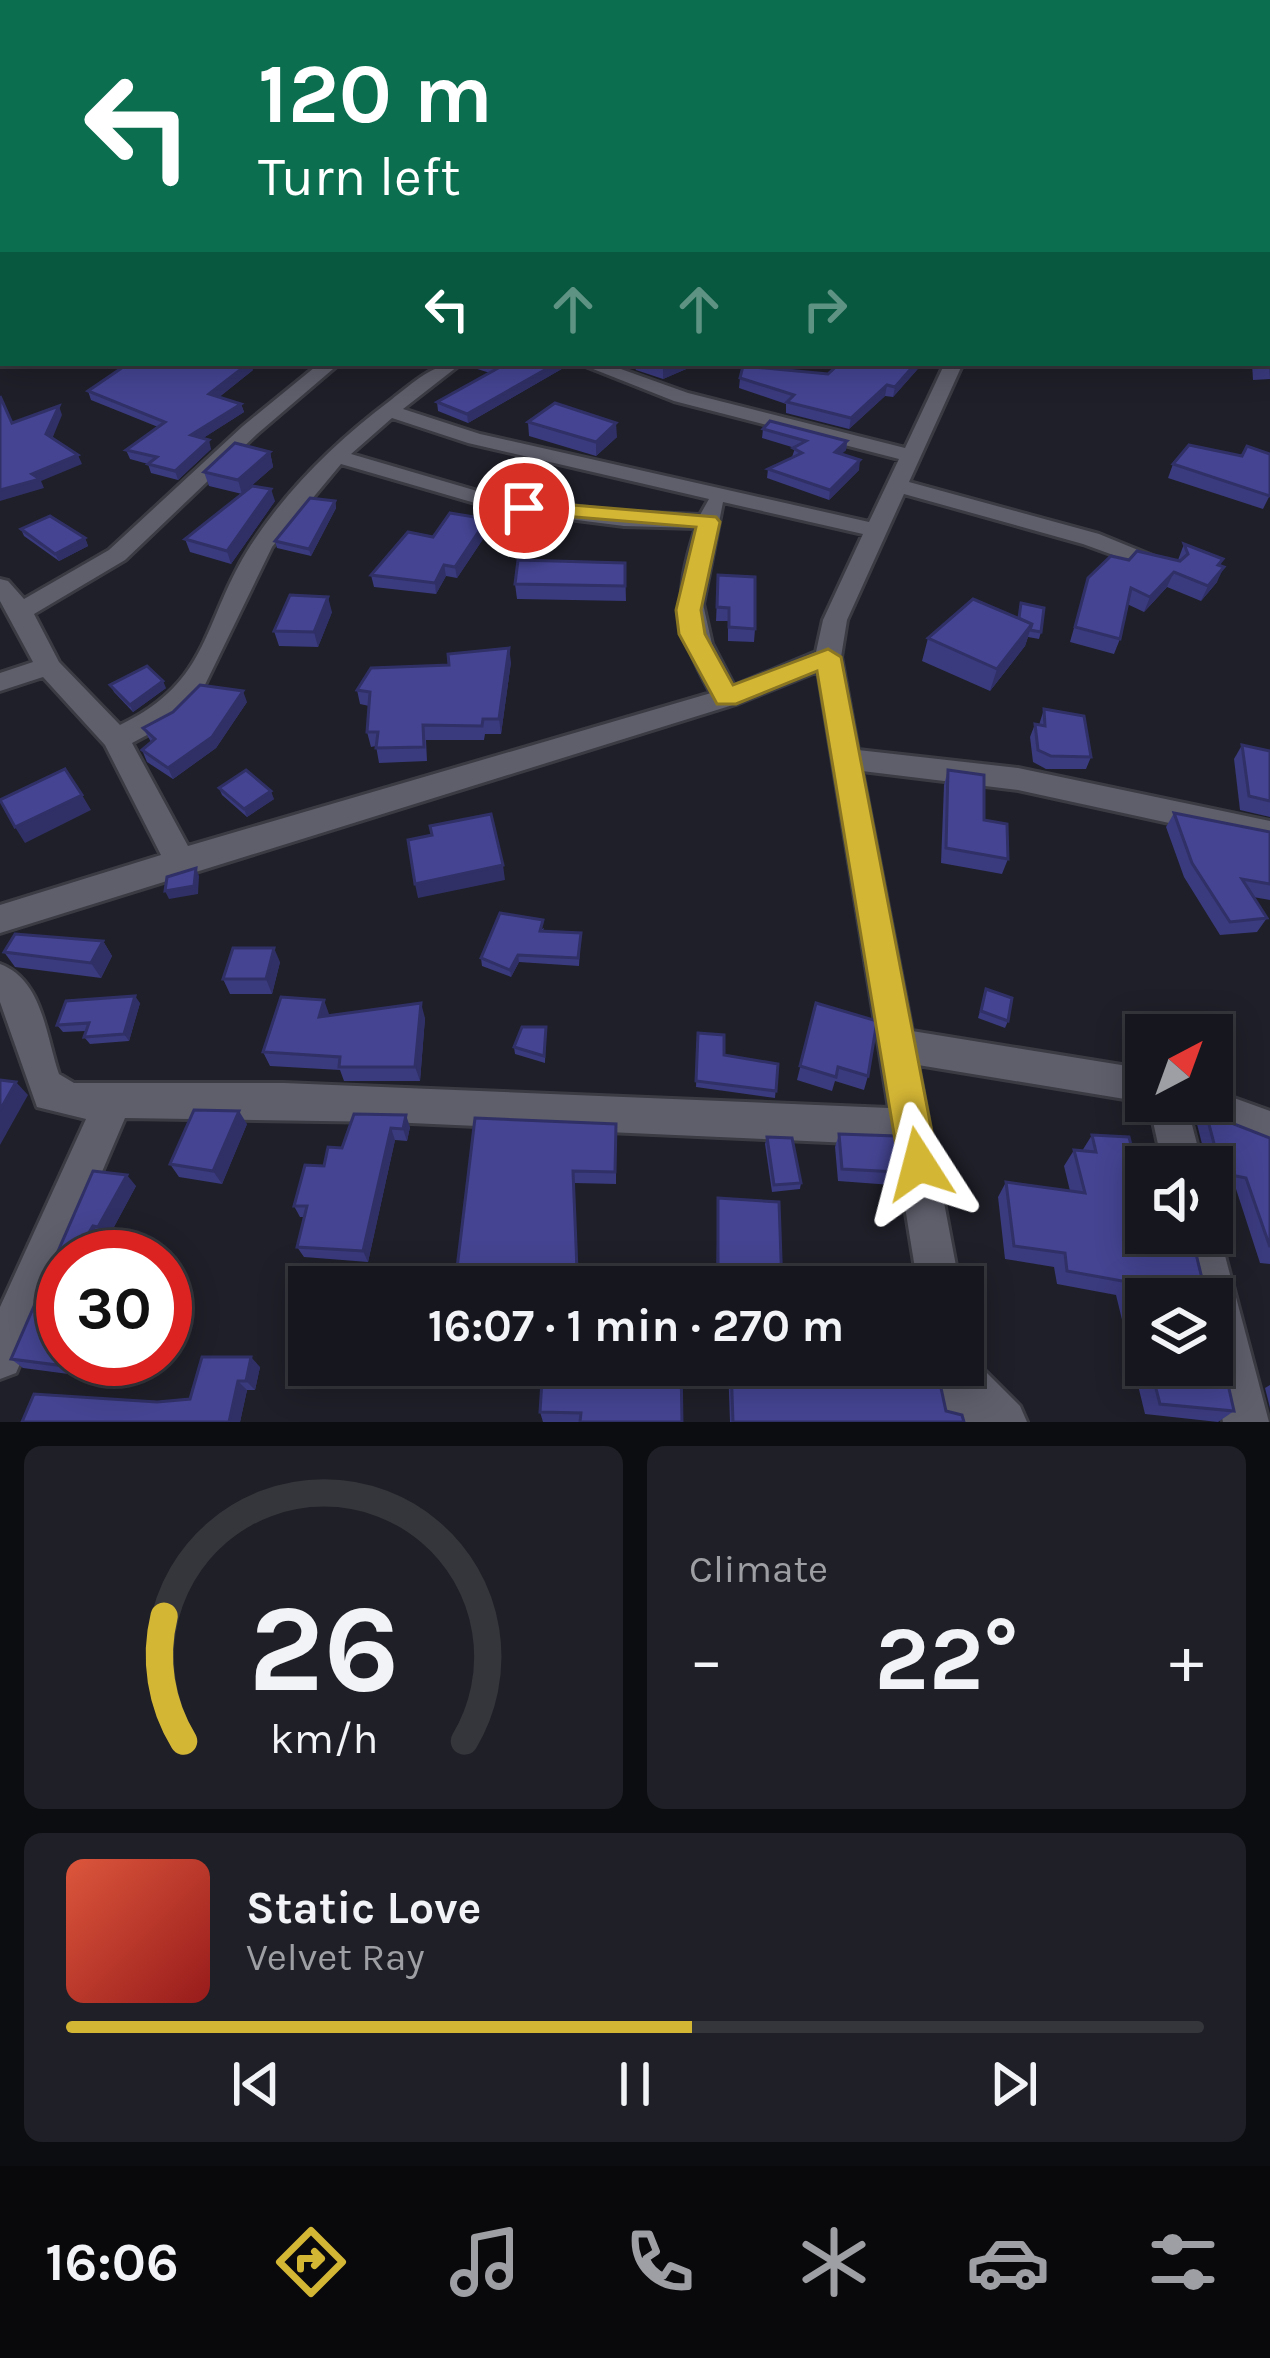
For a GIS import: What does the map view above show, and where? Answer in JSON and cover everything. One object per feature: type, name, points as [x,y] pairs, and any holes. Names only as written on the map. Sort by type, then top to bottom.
[{"type":"street","points":[[21,611],[117,555],[250,430],[327,366]]},
{"type":"street","points":[[116,739],[183,701],[263,545],[337,456],[387,410],[450,366]]},
{"type":"street","points":[[595,366],[681,397],[911,456]]},
{"type":"street","points":[[935,1266],[828,657],[835,620],[953,366]]},
{"type":"street","points":[[387,410],[475,439],[878,531]]},
{"type":"street","points":[[337,456],[499,504],[624,519],[709,522]]},
{"type":"street","points":[[899,486],[1090,539],[1166,566]]},
{"type":"street","points":[[717,494],[688,610],[692,634],[727,698]]},
{"type":"street","points":[[0,586],[21,611],[48,666],[116,739],[179,861]]},
{"type":"street","points":[[0,919],[727,698],[828,657]]},
{"type":"street","points":[[0,682],[48,666]]},
{"type":"street","points":[[845,759],[1018,779],[1270,833]]},
{"type":"street","points":[[0,980],[17,998],[41,1080],[50,1094],[74,1101],[418,1102],[653,1120],[912,1127]]},
{"type":"street","points":[[899,1045],[1125,1083]]},
{"type":"street","points":[[0,1357],[114,1100]]},
{"type":"street","points":[[1233,1116],[1270,1130]]},
{"type":"street","points":[[1204,1254],[1246,1422]]},
{"type":"street","points":[[956,1386],[964,1422]]},
{"type":"street","points":[[971,1386],[1004,1422]]},
{"type":"building","points":[[125,366],[245,366],[209,394],[241,404],[191,435],[209,440],[175,471],[148,464],[157,457],[126,450],[165,422],[88,391]]},
{"type":"building","points":[[496,366],[552,366],[467,414],[437,402],[500,367]]},
{"type":"building","points":[[743,366],[828,374],[837,366],[913,366],[895,387],[887,385],[851,418],[787,402],[794,395],[740,378]]},
{"type":"building","points":[[0,396],[12,423],[59,406],[46,434],[78,455],[32,474],[40,479],[0,490]]},
{"type":"building","points":[[555,403],[616,423],[596,442],[528,422]]},
{"type":"building","points":[[770,421],[847,441],[835,452],[860,460],[830,490],[768,469],[802,453],[793,448],[806,441],[763,429]]},
{"type":"building","points":[[235,443],[270,452],[238,480],[204,472]]},
{"type":"building","points":[[1189,445],[1242,456],[1247,446],[1270,454],[1270,496],[1173,464]]},
{"type":"building","points":[[252,486],[271,489],[227,551],[185,539]]},
{"type":"building","points":[[310,498],[335,501],[309,549],[275,541]]},
{"type":"building","points":[[450,513],[487,519],[455,567],[444,565],[435,583],[371,575],[408,532],[433,537]]},
{"type":"building","points":[[50,516],[85,538],[55,554],[21,529]]},
{"type":"building","points":[[1184,544],[1223,559],[1218,565],[1224,567],[1208,586],[1174,572],[1150,597],[1131,588],[1120,639],[1075,627],[1088,578],[1111,556],[1129,560],[1137,551],[1180,561],[1188,554]]},
{"type":"building","points":[[518,560],[625,563],[625,586],[515,584]]},
{"type":"building","points":[[718,575],[755,577],[755,629],[729,627],[729,608],[717,607]]},
{"type":"building","points":[[290,595],[328,597],[314,632],[274,631]]},
{"type":"building","points":[[973,599],[1032,624],[997,669],[928,638]]},
{"type":"building","points":[[1021,603],[1044,608],[1041,632],[1030,630],[1032,624],[1019,618]]},
{"type":"building","points":[[509,648],[499,719],[483,719],[482,726],[423,725],[424,747],[376,748],[378,732],[367,732],[370,692],[357,690],[371,668],[449,665],[448,654]]},
{"type":"building","points":[[147,666],[163,681],[130,705],[110,685]]},
{"type":"building","points":[[200,685],[243,691],[212,737],[168,768],[142,750],[155,739],[143,728],[173,712]]},
{"type":"building","points":[[1044,709],[1084,716],[1091,757],[1051,756],[1038,750],[1035,724],[1045,726]]},
{"type":"building","points":[[1242,745],[1270,751],[1270,801],[1249,796]]},
{"type":"building","points":[[65,769],[82,795],[15,827],[0,800]]},
{"type":"building","points":[[246,770],[271,791],[244,809],[219,788]]},
{"type":"building","points":[[948,770],[984,775],[984,820],[1007,824],[1008,859],[946,848]]},
{"type":"building","points":[[1174,813],[1270,832],[1270,884],[1242,879],[1267,918],[1230,922],[1192,863]]},
{"type":"building","points":[[491,814],[503,865],[415,884],[408,840],[432,835],[430,826]]},
{"type":"building","points":[[196,868],[194,886],[165,891],[167,877]]},
{"type":"building","points":[[500,913],[543,920],[540,931],[581,933],[578,958],[518,955],[510,970],[481,958]]},
{"type":"building","points":[[15,934],[103,941],[91,963],[4,952]]},
{"type":"building","points":[[233,948],[274,948],[266,979],[223,979]]},
{"type":"building","points":[[986,989],[1012,998],[1008,1021],[981,1011]]},
{"type":"building","points":[[135,996],[124,1034],[84,1037],[89,1023],[57,1025],[66,1001]]},
{"type":"building","points":[[281,997],[324,1000],[319,1017],[421,1003],[415,1067],[339,1067],[340,1057],[263,1052]]},
{"type":"building","points":[[816,1003],[877,1021],[868,1076],[838,1067],[836,1077],[800,1066]]},
{"type":"building","points":[[522,1027],[546,1027],[544,1056],[514,1047]]},
{"type":"building","points":[[698,1033],[724,1035],[724,1055],[778,1064],[776,1091],[696,1081]]},
{"type":"building","points":[[0,1080],[16,1082],[0,1110]]},
{"type":"building","points":[[194,1110],[239,1111],[213,1171],[170,1164]]},
{"type":"building","points":[[354,1114],[406,1115],[403,1129],[391,1128],[363,1251],[297,1247],[307,1206],[294,1206],[305,1165],[324,1166],[328,1147],[342,1148]]},
{"type":"building","points":[[475,1118],[616,1124],[615,1172],[573,1171],[577,1266],[457,1266]]},
{"type":"building","points":[[1208,1122],[1229,1122],[1270,1138],[1270,1247],[1246,1178],[1233,1175],[1233,1146],[1215,1146]]},
{"type":"building","points":[[839,1134],[896,1136],[904,1184],[899,1184],[897,1172],[842,1169]]},
{"type":"building","points":[[1092,1135],[1129,1137],[1131,1146],[1125,1146],[1125,1254],[1196,1254],[1202,1278],[1125,1281],[1067,1271],[1065,1253],[1014,1246],[1006,1182],[1085,1193],[1074,1150],[1096,1152]]},
{"type":"building","points":[[767,1137],[792,1138],[801,1183],[774,1185]]},
{"type":"building","points":[[93,1171],[127,1175],[98,1227],[67,1230]]},
{"type":"building","points":[[718,1198],[779,1202],[781,1266],[718,1266]]},
{"type":"building","points":[[36,1302],[36,1362],[11,1359]]},
{"type":"building","points":[[202,1357],[251,1357],[246,1381],[238,1381],[229,1422],[22,1422],[34,1394],[157,1402],[190,1399]]},
{"type":"building","points":[[542,1386],[681,1386],[682,1422],[580,1422],[581,1413],[540,1412]]},
{"type":"building","points":[[732,1386],[941,1386],[946,1411],[962,1415],[964,1422],[733,1422]]},
{"type":"building","points":[[1155,1386],[1228,1386],[1234,1411],[1160,1404]]},
{"type":"route","points":[[524,508],[709,522],[688,610],[692,634],[727,698],[828,657],[919,1164]]}]
